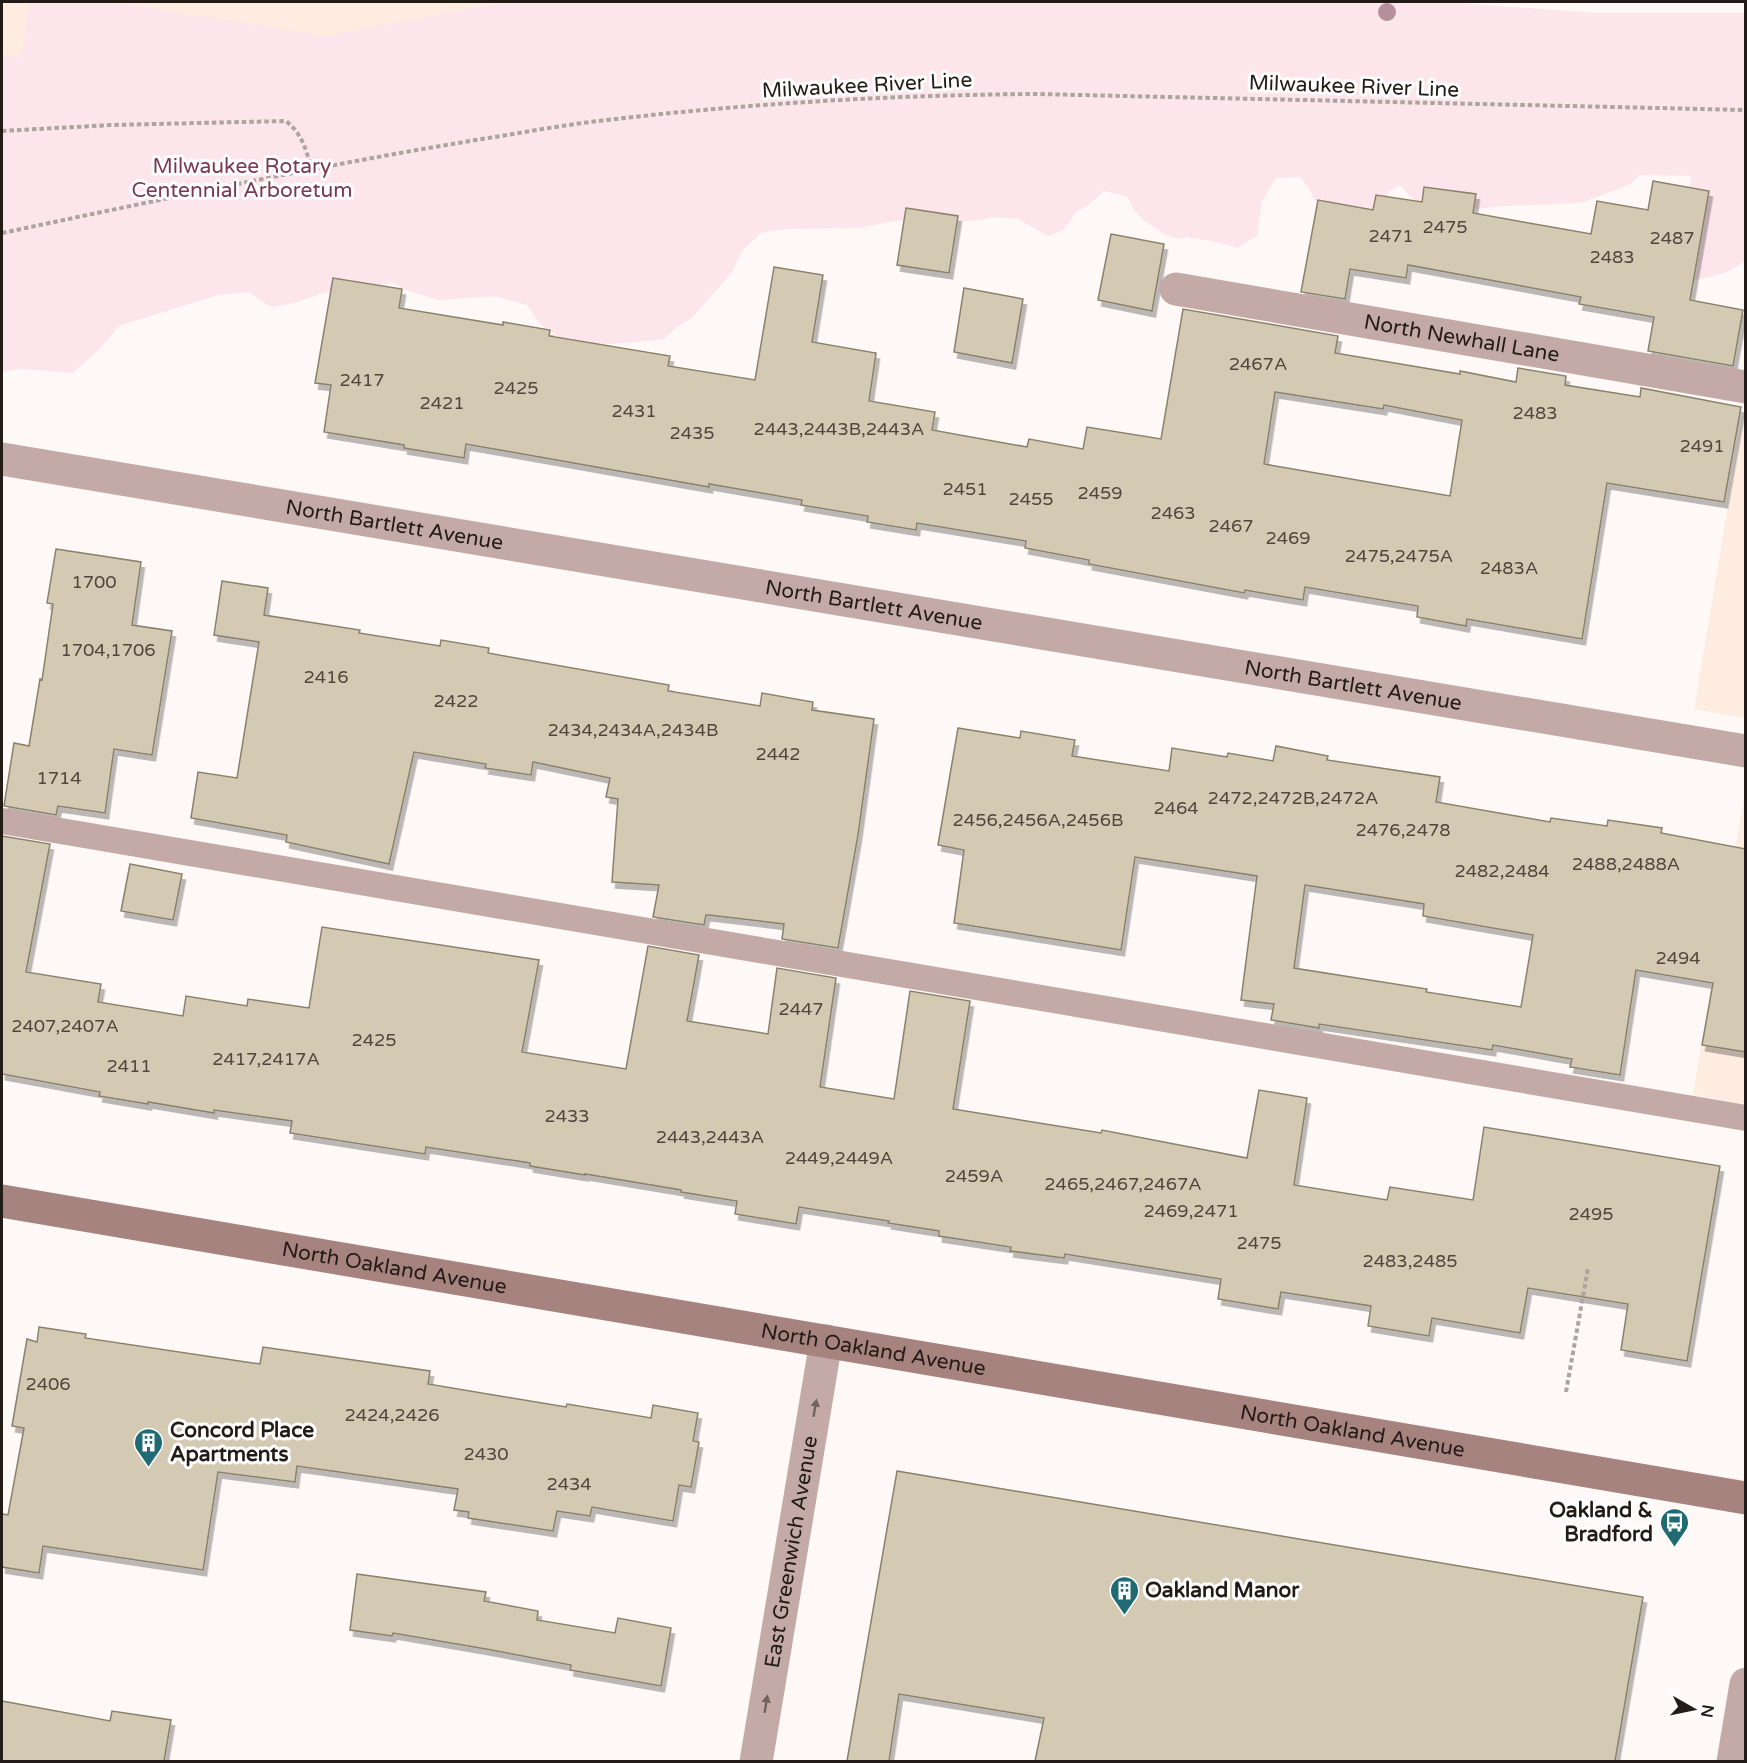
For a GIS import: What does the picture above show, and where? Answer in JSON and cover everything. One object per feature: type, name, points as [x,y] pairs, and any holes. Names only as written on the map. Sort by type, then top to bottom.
[{"type":"main road","name":"North Oakland Avenue","points":[[2,1201],[1746,1498]]},
{"type":"street","name":"North Newhall Lane","points":[[1176,289],[1746,387]]},
{"type":"street","name":"North Bartlett Avenue","points":[[2,459],[1746,751]]},
{"type":"street","name":"East Greenwich Avenue","points":[[756,1761],[826,1341]]},
{"type":"street","points":[[1732,1761],[1746,1684]]},
{"type":"lane","points":[[2,821],[1746,1118]]},
{"type":"path","name":"Milwaukee River Line","points":[[2,233],[312,168],[588,122],[766,104],[944,95],[1235,98],[1746,110]]},
{"type":"path","points":[[2,131],[111,125],[286,121],[297,130],[305,145],[312,168]]},
{"type":"path","points":[[1566,1392],[1588,1268]]},
{"type":"shaded area","points":[[2,2],[1154,2],[2,112]]},
{"type":"shaded area","points":[[1746,405],[1745,718],[1694,709]]},
{"type":"shaded area","points":[[1745,791],[1745,1104],[1693,1095]]},
{"type":"green space","name":"Milwaukee Rotary Centennial Arboretum","points":[[30,2],[110,2],[325,36],[497,4],[526,2],[1445,2],[1596,13],[1745,13],[1745,261],[1724,273],[1684,282],[1676,206],[1691,183],[1690,176],[1640,175],[1629,185],[1581,203],[1504,206],[1428,215],[1400,185],[1388,192],[1384,207],[1350,219],[1321,214],[1309,188],[1300,177],[1276,178],[1262,201],[1257,236],[1238,248],[1212,241],[1186,237],[1181,239],[1165,235],[1142,219],[1133,209],[1128,197],[1104,191],[1075,213],[1064,230],[1048,236],[1018,219],[992,217],[982,220],[942,222],[924,218],[859,228],[787,229],[761,233],[742,251],[732,272],[693,317],[664,339],[594,345],[564,340],[541,325],[527,305],[495,296],[439,300],[408,291],[393,283],[324,293],[294,303],[271,307],[248,292],[218,295],[119,326],[99,350],[73,373],[21,369],[2,372],[2,54],[21,57]]},
{"type":"building","points":[[1653,181],[1709,191],[1690,300],[1743,310],[1733,366],[1648,351],[1654,317],[1579,304],[1581,297],[1408,265],[1406,278],[1350,269],[1345,299],[1301,292],[1318,200],[1373,210],[1376,195],[1422,202],[1424,187],[1476,194],[1473,213],[1591,234],[1597,201],[1648,210]]},
{"type":"building","points":[[906,208],[958,216],[949,273],[897,265]]},
{"type":"building","points":[[1111,234],[1164,244],[1152,311],[1098,300]]},
{"type":"building","points":[[774,267],[823,275],[812,342],[876,353],[869,401],[935,412],[932,430],[1027,447],[1029,439],[1083,449],[1087,427],[1161,439],[1183,309],[1338,336],[1335,353],[1460,374],[1460,371],[1516,382],[1518,368],[1566,376],[1565,385],[1640,397],[1641,388],[1741,407],[1724,502],[1607,483],[1582,639],[1467,619],[1466,626],[1417,617],[1418,606],[1305,587],[1303,600],[1245,590],[1244,593],[1089,564],[1089,560],[1025,548],[1026,541],[917,523],[916,530],[867,522],[868,516],[801,505],[802,500],[709,484],[709,487],[466,444],[464,458],[404,448],[404,445],[324,432],[331,385],[315,383],[333,278],[402,289],[399,308],[503,325],[503,322],[550,330],[549,336],[670,356],[668,366],[755,380]],"holes":[[[1275,392],[1383,409],[1384,405],[1462,420],[1450,496],[1264,464]]]},
{"type":"building","points":[[964,288],[1023,299],[1012,363],[954,352]]},
{"type":"building","points":[[56,549],[141,562],[132,625],[172,631],[152,755],[114,749],[105,813],[58,806],[56,815],[4,806],[14,743],[29,746],[40,679],[42,680],[53,604],[47,603]]},
{"type":"building","points":[[222,581],[268,588],[264,615],[360,630],[359,633],[440,646],[441,640],[489,648],[488,653],[669,685],[668,691],[760,706],[762,693],[813,702],[812,710],[874,719],[858,835],[838,948],[782,939],[784,924],[706,915],[704,925],[653,917],[659,885],[612,882],[618,799],[606,797],[610,778],[533,762],[531,775],[485,768],[486,764],[414,752],[389,864],[286,842],[287,835],[191,818],[198,772],[237,778],[259,642],[214,635]]},
{"type":"building","points":[[958,728],[1020,738],[1021,731],[1075,740],[1072,756],[1169,771],[1172,748],[1227,757],[1228,753],[1273,761],[1276,746],[1328,756],[1327,760],[1440,777],[1436,802],[1550,822],[1551,818],[1607,826],[1608,820],[1662,828],[1661,833],[1746,849],[1746,1052],[1702,1045],[1713,983],[1636,970],[1620,1075],[1570,1067],[1572,1059],[1493,1045],[1492,1050],[1319,1024],[1319,1028],[1271,1020],[1274,1004],[1241,1000],[1257,876],[1135,857],[1121,950],[954,923],[964,850],[938,845]],"holes":[[[1305,885],[1424,904],[1423,916],[1533,935],[1521,1007],[1426,992],[1427,989],[1294,968]]]},
{"type":"building","points":[[2,836],[50,844],[26,972],[101,984],[98,1002],[183,1016],[186,996],[247,1006],[248,999],[309,1008],[322,927],[539,960],[522,1052],[626,1069],[648,946],[699,955],[687,1021],[768,1034],[777,968],[836,978],[820,1087],[894,1099],[910,991],[970,1001],[953,1109],[1101,1133],[1102,1130],[1247,1158],[1259,1090],[1307,1098],[1294,1185],[1387,1200],[1390,1187],[1473,1200],[1484,1127],[1720,1166],[1687,1361],[1621,1350],[1628,1304],[1528,1288],[1520,1333],[1432,1318],[1429,1336],[1368,1326],[1371,1306],[1281,1292],[1278,1309],[1218,1299],[1221,1279],[1065,1254],[1064,1258],[1010,1251],[1011,1247],[939,1236],[939,1231],[799,1207],[796,1224],[735,1214],[737,1201],[681,1192],[681,1190],[426,1147],[425,1154],[290,1133],[292,1121],[214,1110],[214,1113],[148,1102],[148,1104],[99,1096],[100,1092],[2,1074]]},
{"type":"building","points":[[130,864],[182,874],[173,920],[121,911]]},
{"type":"building","points":[[39,1327],[86,1334],[85,1338],[260,1364],[263,1347],[430,1371],[428,1384],[566,1407],[567,1404],[651,1418],[653,1405],[698,1413],[693,1441],[699,1442],[691,1487],[679,1485],[673,1521],[592,1507],[590,1516],[557,1511],[553,1531],[468,1518],[469,1512],[454,1510],[458,1489],[297,1466],[295,1482],[218,1472],[203,1570],[43,1546],[39,1573],[2,1567],[2,1514],[8,1515],[24,1428],[12,1426],[27,1339],[37,1342]]},
{"type":"building","name":"Oakland Manor","points":[[897,1471],[1643,1597],[1615,1761],[1035,1761],[1044,1718],[899,1694],[889,1761],[847,1761]]},
{"type":"building","points":[[357,1574],[486,1592],[484,1601],[538,1611],[537,1620],[615,1633],[618,1618],[671,1628],[661,1686],[570,1670],[571,1665],[486,1649],[393,1633],[392,1636],[350,1630]]},
{"type":"building","points":[[2,1701],[110,1721],[112,1711],[171,1720],[164,1761],[2,1761]]},
{"type":"place","name":"Concord Place Apartments","points":[[149,1468]]},
{"type":"place","name":"Oakland & Bradford","points":[[1674,1548]]},
{"type":"place","name":"Oakland Manor","points":[[1124,1616]]}]
